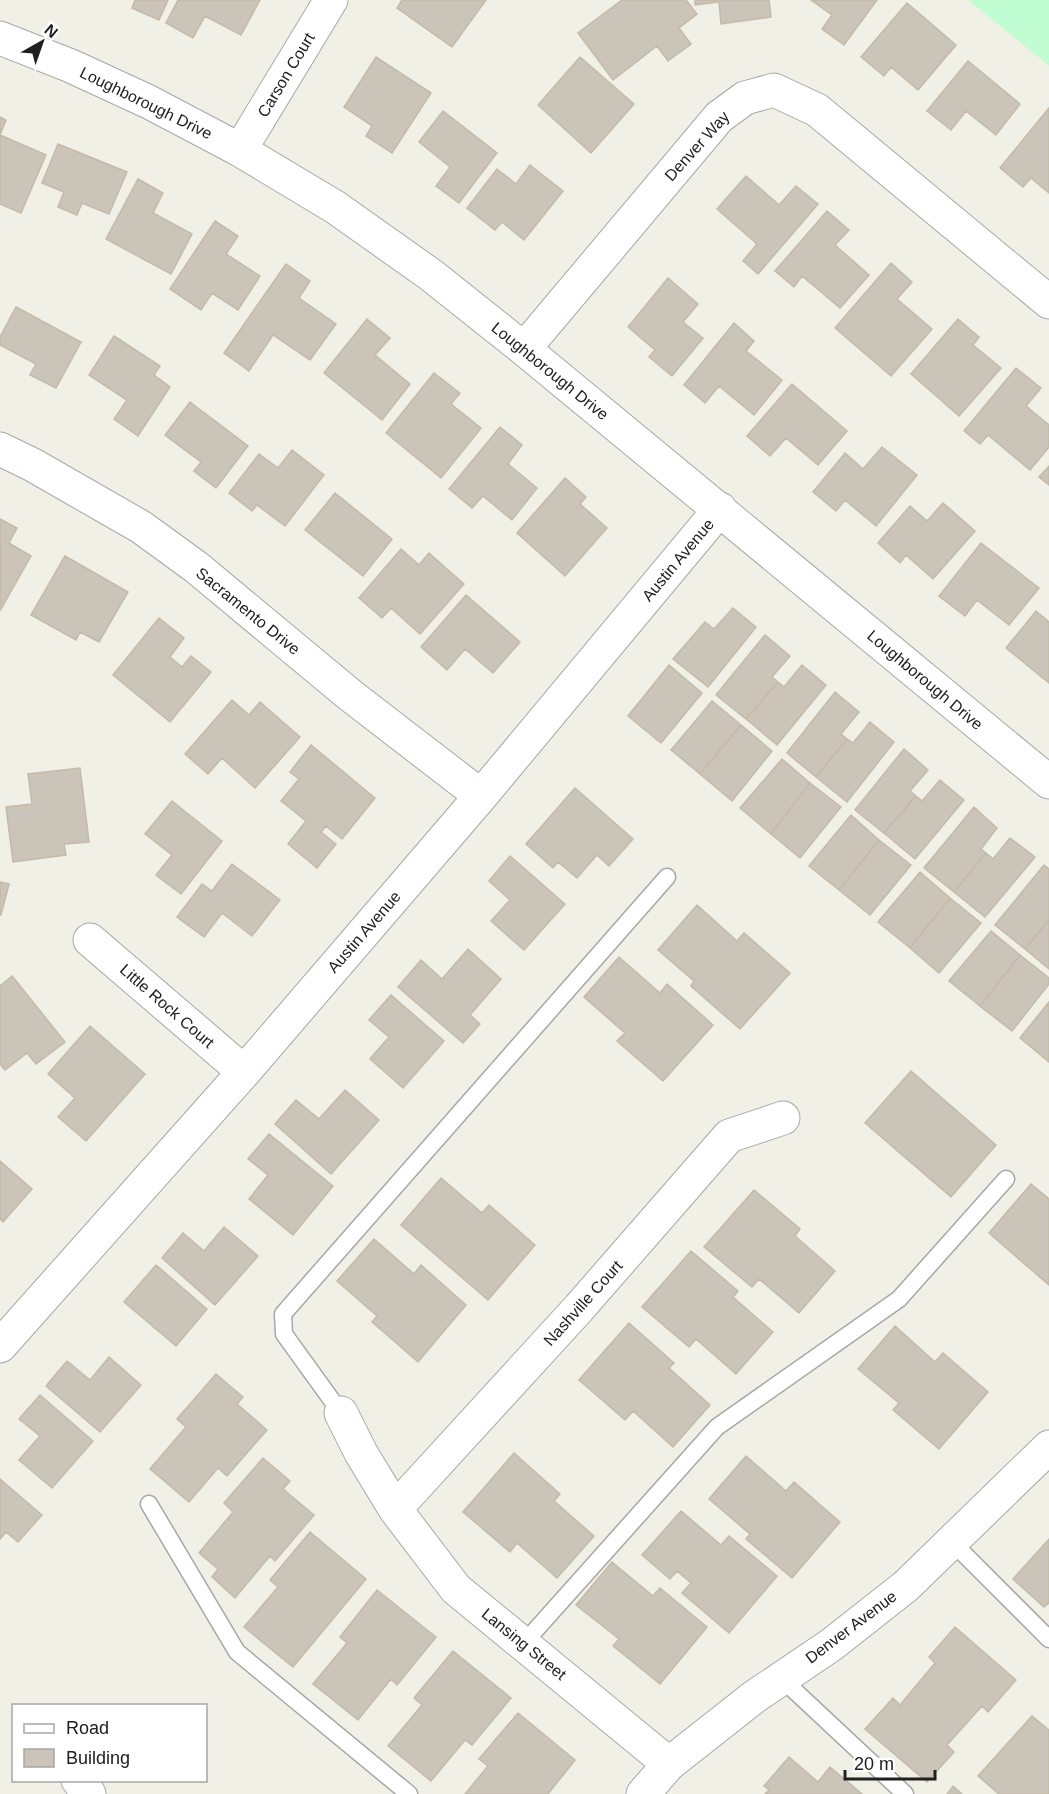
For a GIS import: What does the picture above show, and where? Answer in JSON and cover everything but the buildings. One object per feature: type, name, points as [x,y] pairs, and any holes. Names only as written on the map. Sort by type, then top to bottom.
[{"type":"street","name":"Carson Court","points":[[240,150],[331,0]]},
{"type":"street","name":"Loughborough Drive","points":[[0,38],[71,66],[149,102],[240,150],[335,207],[431,275],[720,509],[1049,782]]},
{"type":"street","name":"Denver Way","points":[[524,349],[718,117],[745,98],[774,90],[817,110],[1049,302]]},
{"type":"street","name":"Sacramento Drive","points":[[0,449],[33,465],[141,527],[196,567],[350,694],[481,796]]},
{"type":"street","name":"Austin Avenue","points":[[0,1346],[243,1072],[481,796],[720,509]]},
{"type":"street","name":"Little Rock Court","points":[[90,940],[243,1072]]},
{"type":"street","name":"Nashville Court","points":[[395,1509],[579,1308],[729,1136],[783,1118]]},
{"type":"street","name":"Lansing Street","points":[[341,1413],[361,1453],[395,1509],[456,1589],[669,1764]]},
{"type":"street","name":"Denver Avenue","points":[[643,1794],[669,1764],[754,1697],[831,1645],[906,1586],[1049,1447]]},
{"type":"street","points":[[80,1782],[89,1794]]},
{"type":"lane","points":[[341,1413],[284,1334],[283,1314],[667,877]]},
{"type":"lane","points":[[523,1644],[717,1427],[899,1299],[1006,1179]]},
{"type":"lane","points":[[149,1504],[237,1652],[409,1794]]},
{"type":"lane","points":[[952,1542],[1049,1639]]},
{"type":"lane","points":[[781,1678],[905,1794]]},
{"type":"green space","points":[[968,0],[1049,0],[1049,66]]}]
